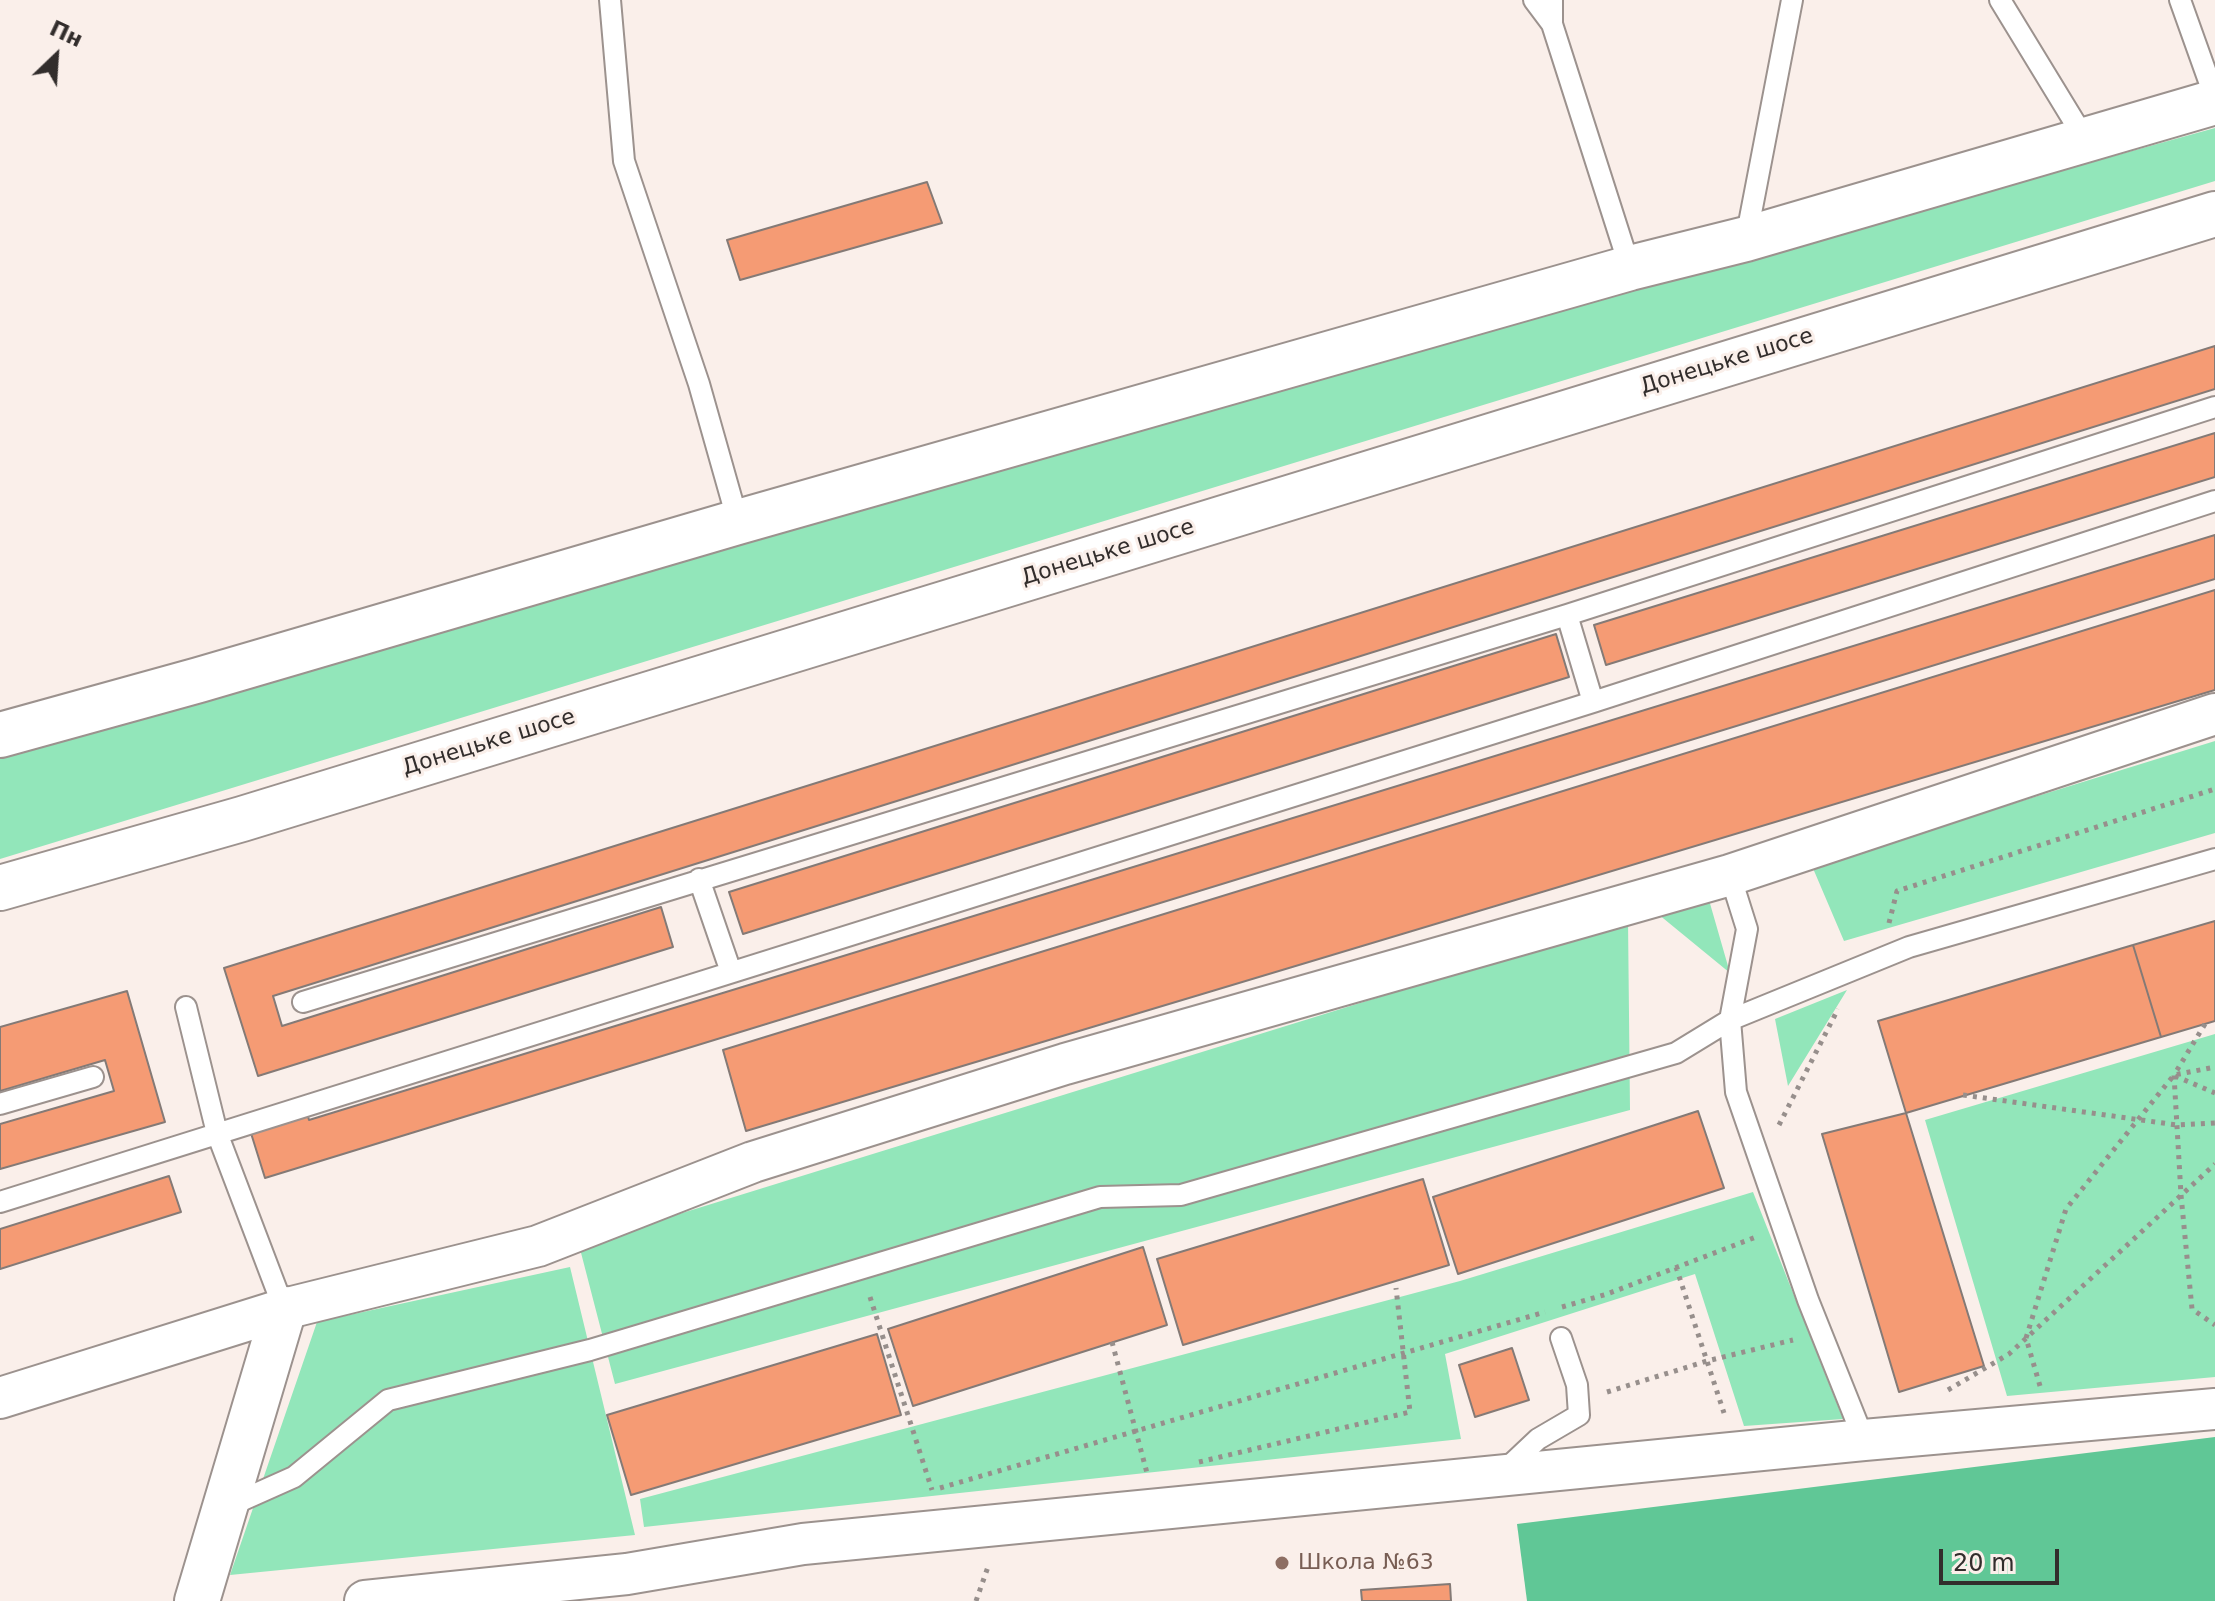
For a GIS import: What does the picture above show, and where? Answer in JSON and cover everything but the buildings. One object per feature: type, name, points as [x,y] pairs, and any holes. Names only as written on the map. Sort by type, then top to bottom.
[{"type":"main road","points":[[0,735],[1630,268],[1746,239],[2086,141],[2215,100]]},
{"type":"main road","name":"Донецьке шосе","points":[[0,888],[242,819],[2215,214]]},
{"type":"main road","points":[[197,1601],[284,1309]]},
{"type":"street","points":[[0,1398],[284,1309],[538,1246],[753,1162],[1050,1068],[1730,875],[2215,714]]},
{"type":"street","points":[[365,1601],[627,1574],[803,1544],[1152,1492],[1500,1475],[2215,1409]]},
{"type":"lane","points":[[610,0],[624,161],[699,384],[738,522]]},
{"type":"lane","points":[[1534,0],[1552,24]]},
{"type":"lane","points":[[1552,0],[1552,24],[1630,268]]},
{"type":"lane","points":[[1746,239],[1792,0]]},
{"type":"lane","points":[[2000,0],[2086,141]]},
{"type":"lane","points":[[2180,0],[2215,100]]},
{"type":"lane","points":[[303,1002],[1567,615],[2215,407]]},
{"type":"lane","points":[[0,1202],[1593,702],[2215,501]]},
{"type":"lane","points":[[1567,615],[1593,702]]},
{"type":"lane","points":[[224,1508],[294,1477],[388,1400],[590,1350],[1100,1197],[1181,1195],[1676,1053],[1730,1020],[1909,947],[2215,859]]},
{"type":"lane","points":[[1730,875],[1747,929],[1730,1020],[1736,1092],[1783,1227],[1864,1440]]},
{"type":"lane","points":[[699,879],[731,972]]},
{"type":"lane","points":[[186,1007],[217,1133],[284,1309]]},
{"type":"lane","points":[[0,1104],[93,1077]]},
{"type":"lane","points":[[1500,1475],[1538,1439],[1579,1415],[1577,1385],[1561,1338]]},
{"type":"path","points":[[1880,959],[1897,891],[2215,789]]},
{"type":"path","points":[[1760,1162],[1860,967]]},
{"type":"path","points":[[2026,1338],[2066,1209],[2174,1075],[2205,1024]]},
{"type":"path","points":[[2174,1075],[2215,1067]]},
{"type":"path","points":[[2174,1075],[2215,1093]]},
{"type":"path","points":[[2174,1075],[2192,1309],[2215,1325]]},
{"type":"path","points":[[1963,1095],[2177,1125],[2215,1123]]},
{"type":"path","points":[[1943,1393],[2009,1354],[2215,1164]]},
{"type":"path","points":[[919,1494],[1607,1294],[1783,1227]]},
{"type":"path","points":[[1676,1267],[1737,1452]]},
{"type":"path","points":[[861,1269],[932,1490]]},
{"type":"path","points":[[1193,1463],[1410,1412],[1396,1288]]},
{"type":"path","points":[[1578,1400],[1707,1361],[1822,1332]]},
{"type":"path","points":[[1112,1342],[1152,1492]]},
{"type":"path","points":[[1152,1492],[1163,1470]]},
{"type":"green space","points":[[2215,128],[2215,181],[0,859],[0,741]]},
{"type":"green space","points":[[2215,741],[2215,833],[1844,941],[1812,866]]},
{"type":"green space","points":[[1709,900],[1730,973],[1658,914]]},
{"type":"green space","points":[[1628,920],[1630,1110],[615,1384],[579,1245]]},
{"type":"green space","points":[[1847,990],[1788,1086],[1775,1019]]},
{"type":"green space","points":[[2215,1034],[2215,1377],[2007,1396],[1925,1120]]},
{"type":"green space","points":[[1753,1192],[1843,1419],[1744,1426],[1695,1274],[1445,1354],[1461,1439],[644,1527],[640,1499],[1460,1281]]},
{"type":"green space","points":[[570,1267],[635,1535],[230,1575],[317,1322]]},
{"type":"green space","points":[[2215,1437],[2215,1601],[1527,1601],[1517,1524]]},
{"type":"place","name":"Школа №63","points":[[1282,1563]]}]
